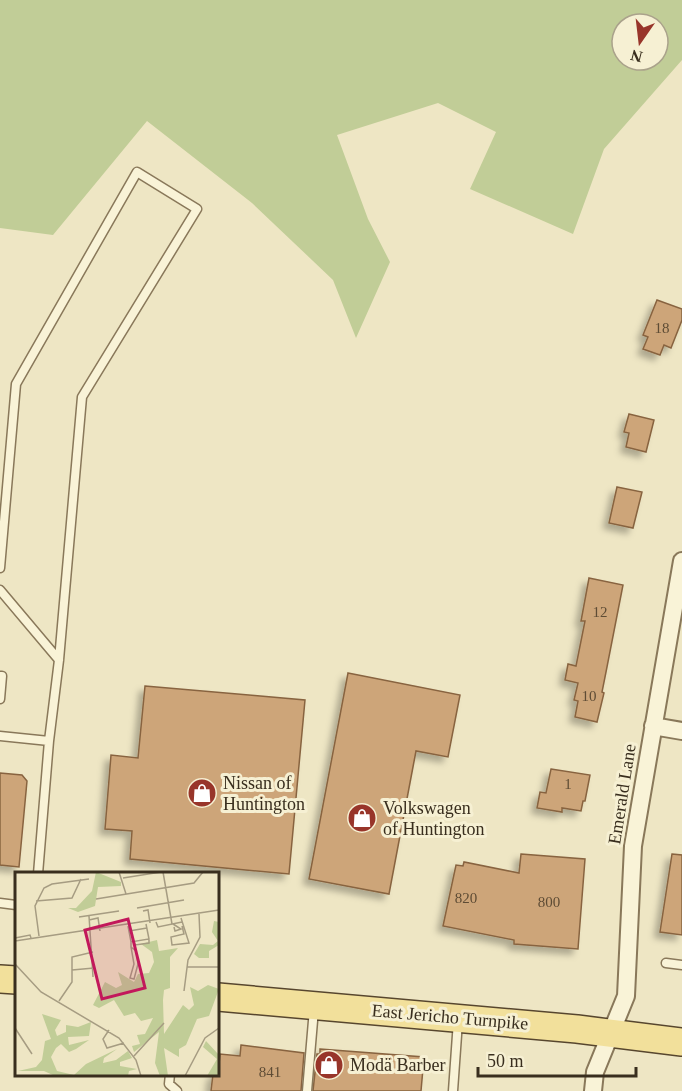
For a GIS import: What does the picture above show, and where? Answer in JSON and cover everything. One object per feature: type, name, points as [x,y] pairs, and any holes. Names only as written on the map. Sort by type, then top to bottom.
[{"type":"main road","points":[[0,979],[15,980]]},
{"type":"main road","name":"East Jericho Turnpike","points":[[219,997],[458,1018],[682,1042]]},
{"type":"street","name":"Emerald Lane","points":[[593,1091],[595,1072],[626,996],[633,846],[682,561]]},
{"type":"street","points":[[653,726],[682,731]]},
{"type":"lane","points":[[0,568],[16,384],[137,172],[197,209],[82,397],[60,660],[49,741],[38,872]]},
{"type":"lane","points":[[0,590],[60,660]]},
{"type":"lane","points":[[0,676],[2,676],[0,699]]},
{"type":"lane","points":[[0,736],[49,741]]},
{"type":"lane","points":[[0,903],[15,905]]},
{"type":"lane","points":[[666,963],[682,965]]},
{"type":"lane","points":[[307,1091],[314,1006]]},
{"type":"lane","points":[[453,1091],[458,1018]]},
{"type":"lane","points":[[170,1076],[169,1084],[177,1091]]},
{"type":"green space","points":[[0,0],[682,0],[682,60],[604,149],[573,234],[470,189],[496,132],[438,103],[337,135],[368,219],[390,262],[356,338],[333,280],[252,203],[147,121],[53,235],[0,228]]},
{"type":"building","points":[[657,300],[682,309],[682,320],[671,348],[664,345],[660,355],[643,349],[648,337],[643,335]]},
{"type":"building","points":[[629,414],[654,420],[646,452],[626,447],[629,433],[624,432]]},
{"type":"building","points":[[617,487],[642,492],[633,528],[609,523]]},
{"type":"building","points":[[589,578],[623,585],[597,722],[575,717],[578,701],[574,700],[578,683],[565,680],[568,664],[576,666],[585,621],[581,621]]},
{"type":"building","name":"Volkswagen of Huntington","points":[[348,673],[460,695],[448,757],[416,751],[389,894],[309,879]]},
{"type":"building","name":"Nissan of Huntington","points":[[145,686],[305,700],[289,874],[130,859],[132,831],[105,829],[111,755],[138,758]]},
{"type":"building","points":[[551,769],[590,775],[581,811],[562,808],[562,812],[537,808],[540,792],[546,793]]},
{"type":"building","points":[[0,773],[22,775],[27,781],[19,867],[0,865]]},
{"type":"building","points":[[521,854],[585,859],[578,949],[514,944],[514,940],[443,926],[456,865],[463,866],[464,862],[519,873]]},
{"type":"building","points":[[672,854],[682,855],[682,935],[660,932]]},
{"type":"building","points":[[241,1045],[304,1053],[301,1091],[211,1091],[213,1076],[219,1076],[220,1054],[240,1056]]},
{"type":"building","points":[[320,1049],[424,1057],[421,1091],[313,1091],[317,1054],[320,1054]]},
{"type":"place","name":"Nissan of Huntington","points":[[202,793]]},
{"type":"place","name":"Volkswagen of Huntington","points":[[362,818]]},
{"type":"place","name":"Modä Barber","points":[[329,1065]]}]
